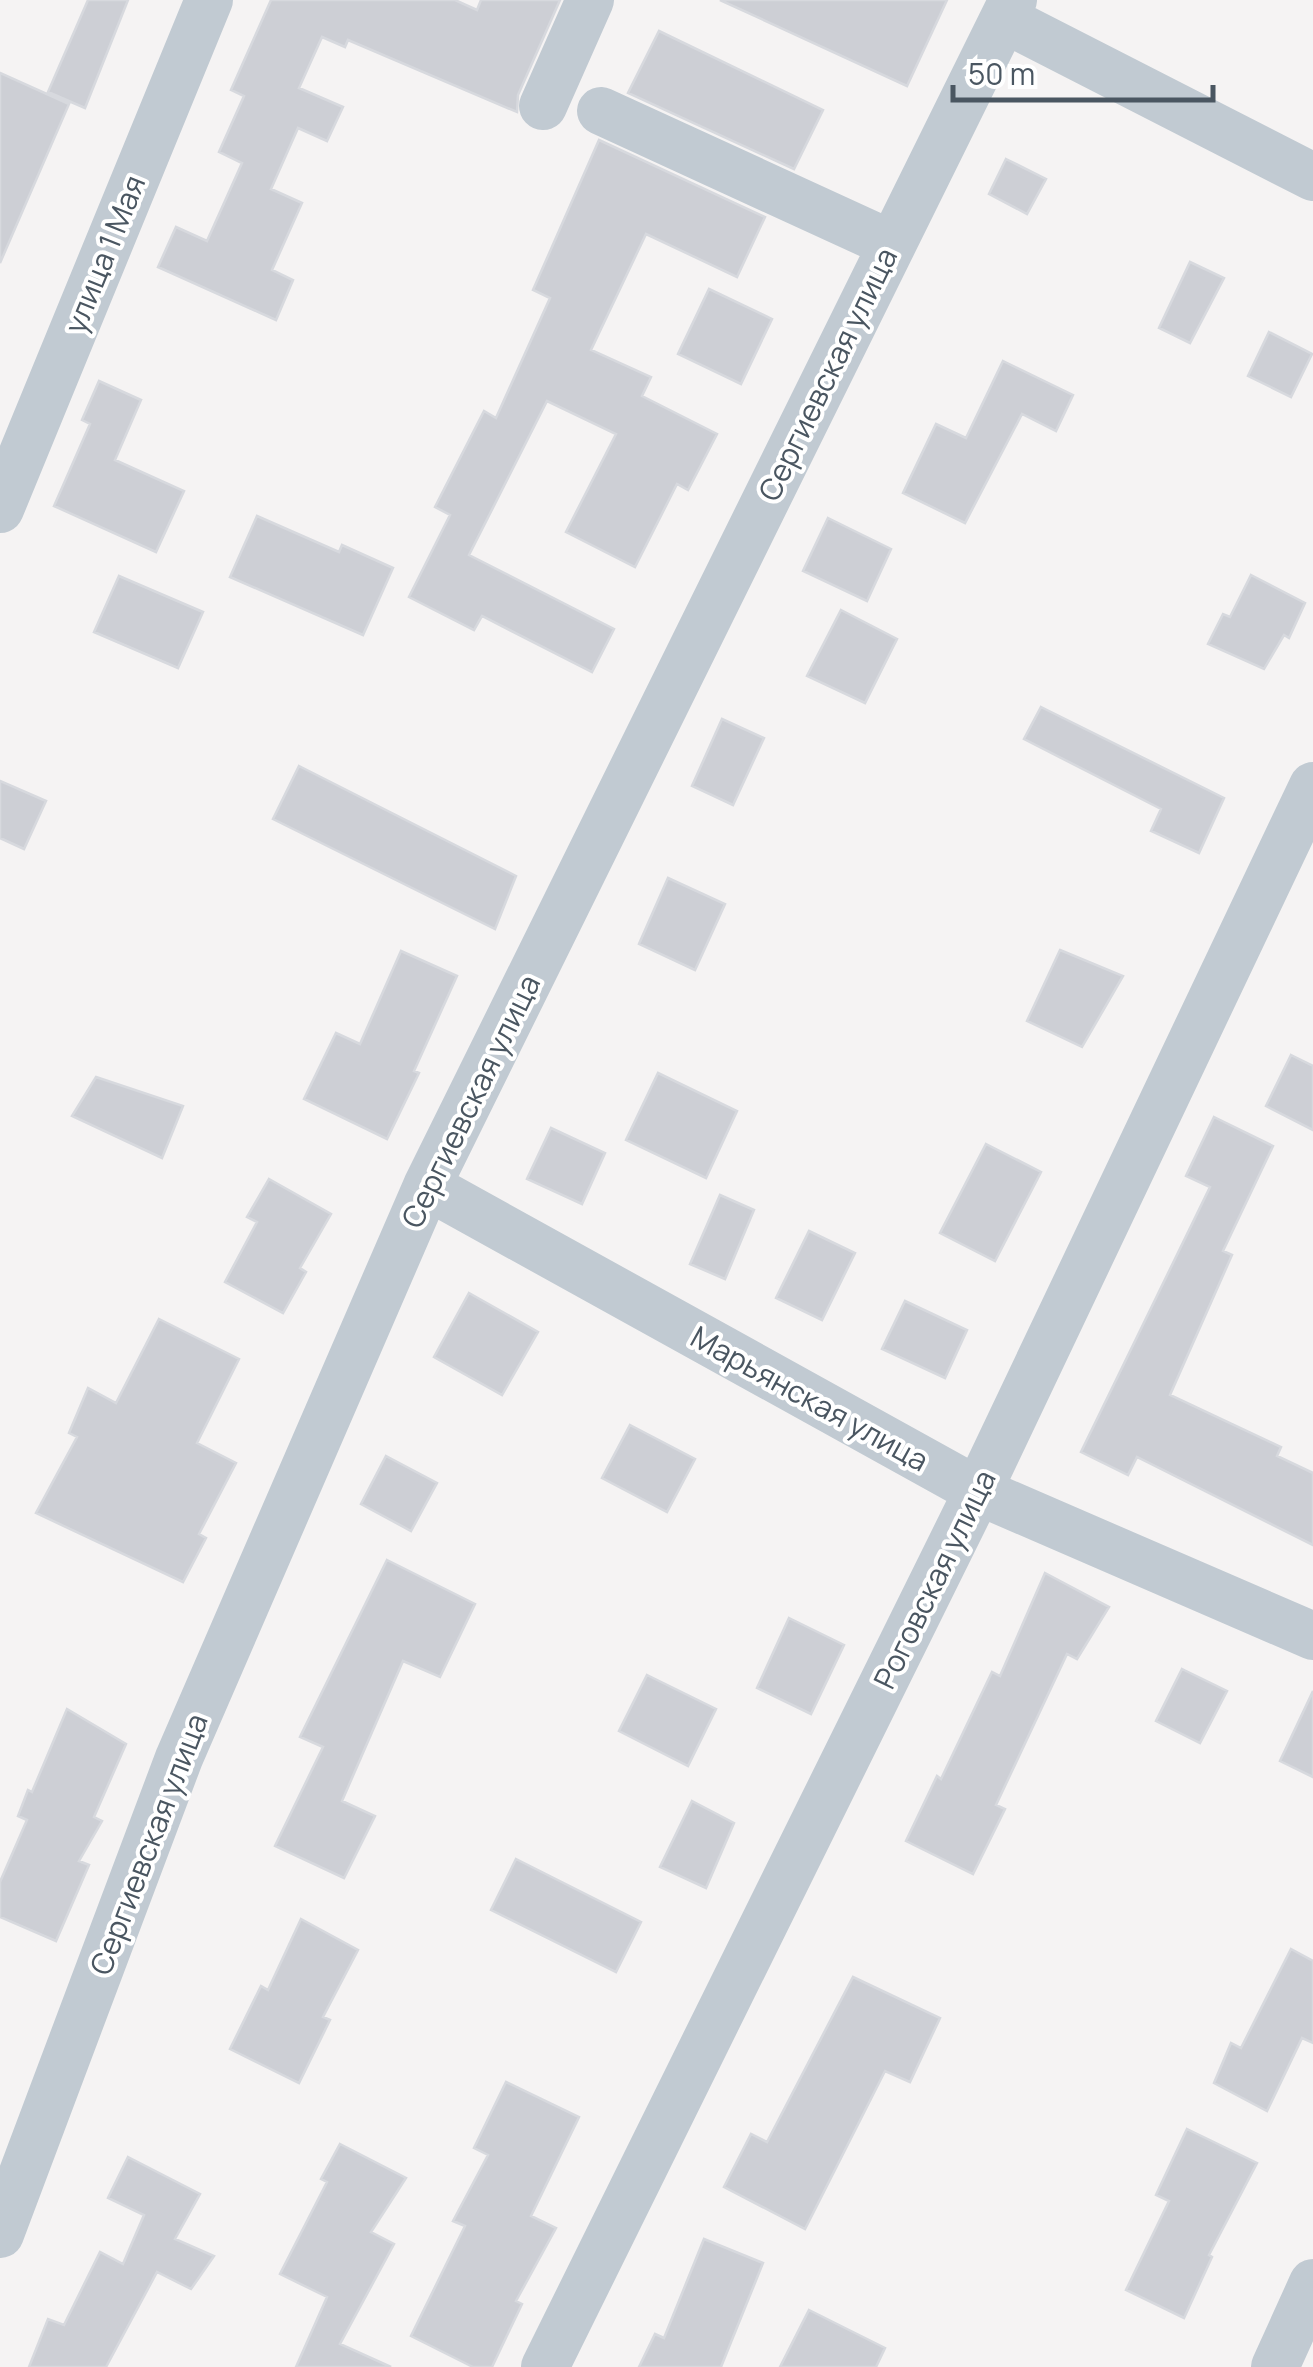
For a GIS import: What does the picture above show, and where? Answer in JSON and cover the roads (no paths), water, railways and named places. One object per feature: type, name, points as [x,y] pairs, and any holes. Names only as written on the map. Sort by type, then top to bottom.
[{"type":"street","name":"улица 1 Мая","points":[[0,510],[209,0]]},
{"type":"street","points":[[543,106],[590,0]]},
{"type":"street","points":[[1008,9],[1313,177]]},
{"type":"street","name":"Сергиевская улица","points":[[0,2234],[179,1758],[426,1186],[1008,9]]},
{"type":"street","points":[[601,110],[891,244]]},
{"type":"street","name":"Роговская улица","points":[[545,2367],[978,1490],[1313,786]]},
{"type":"street","name":"Марьянская улица","points":[[426,1186],[978,1490],[1313,1636]]},
{"type":"street","points":[[1275,2367],[1313,2284]]}]
